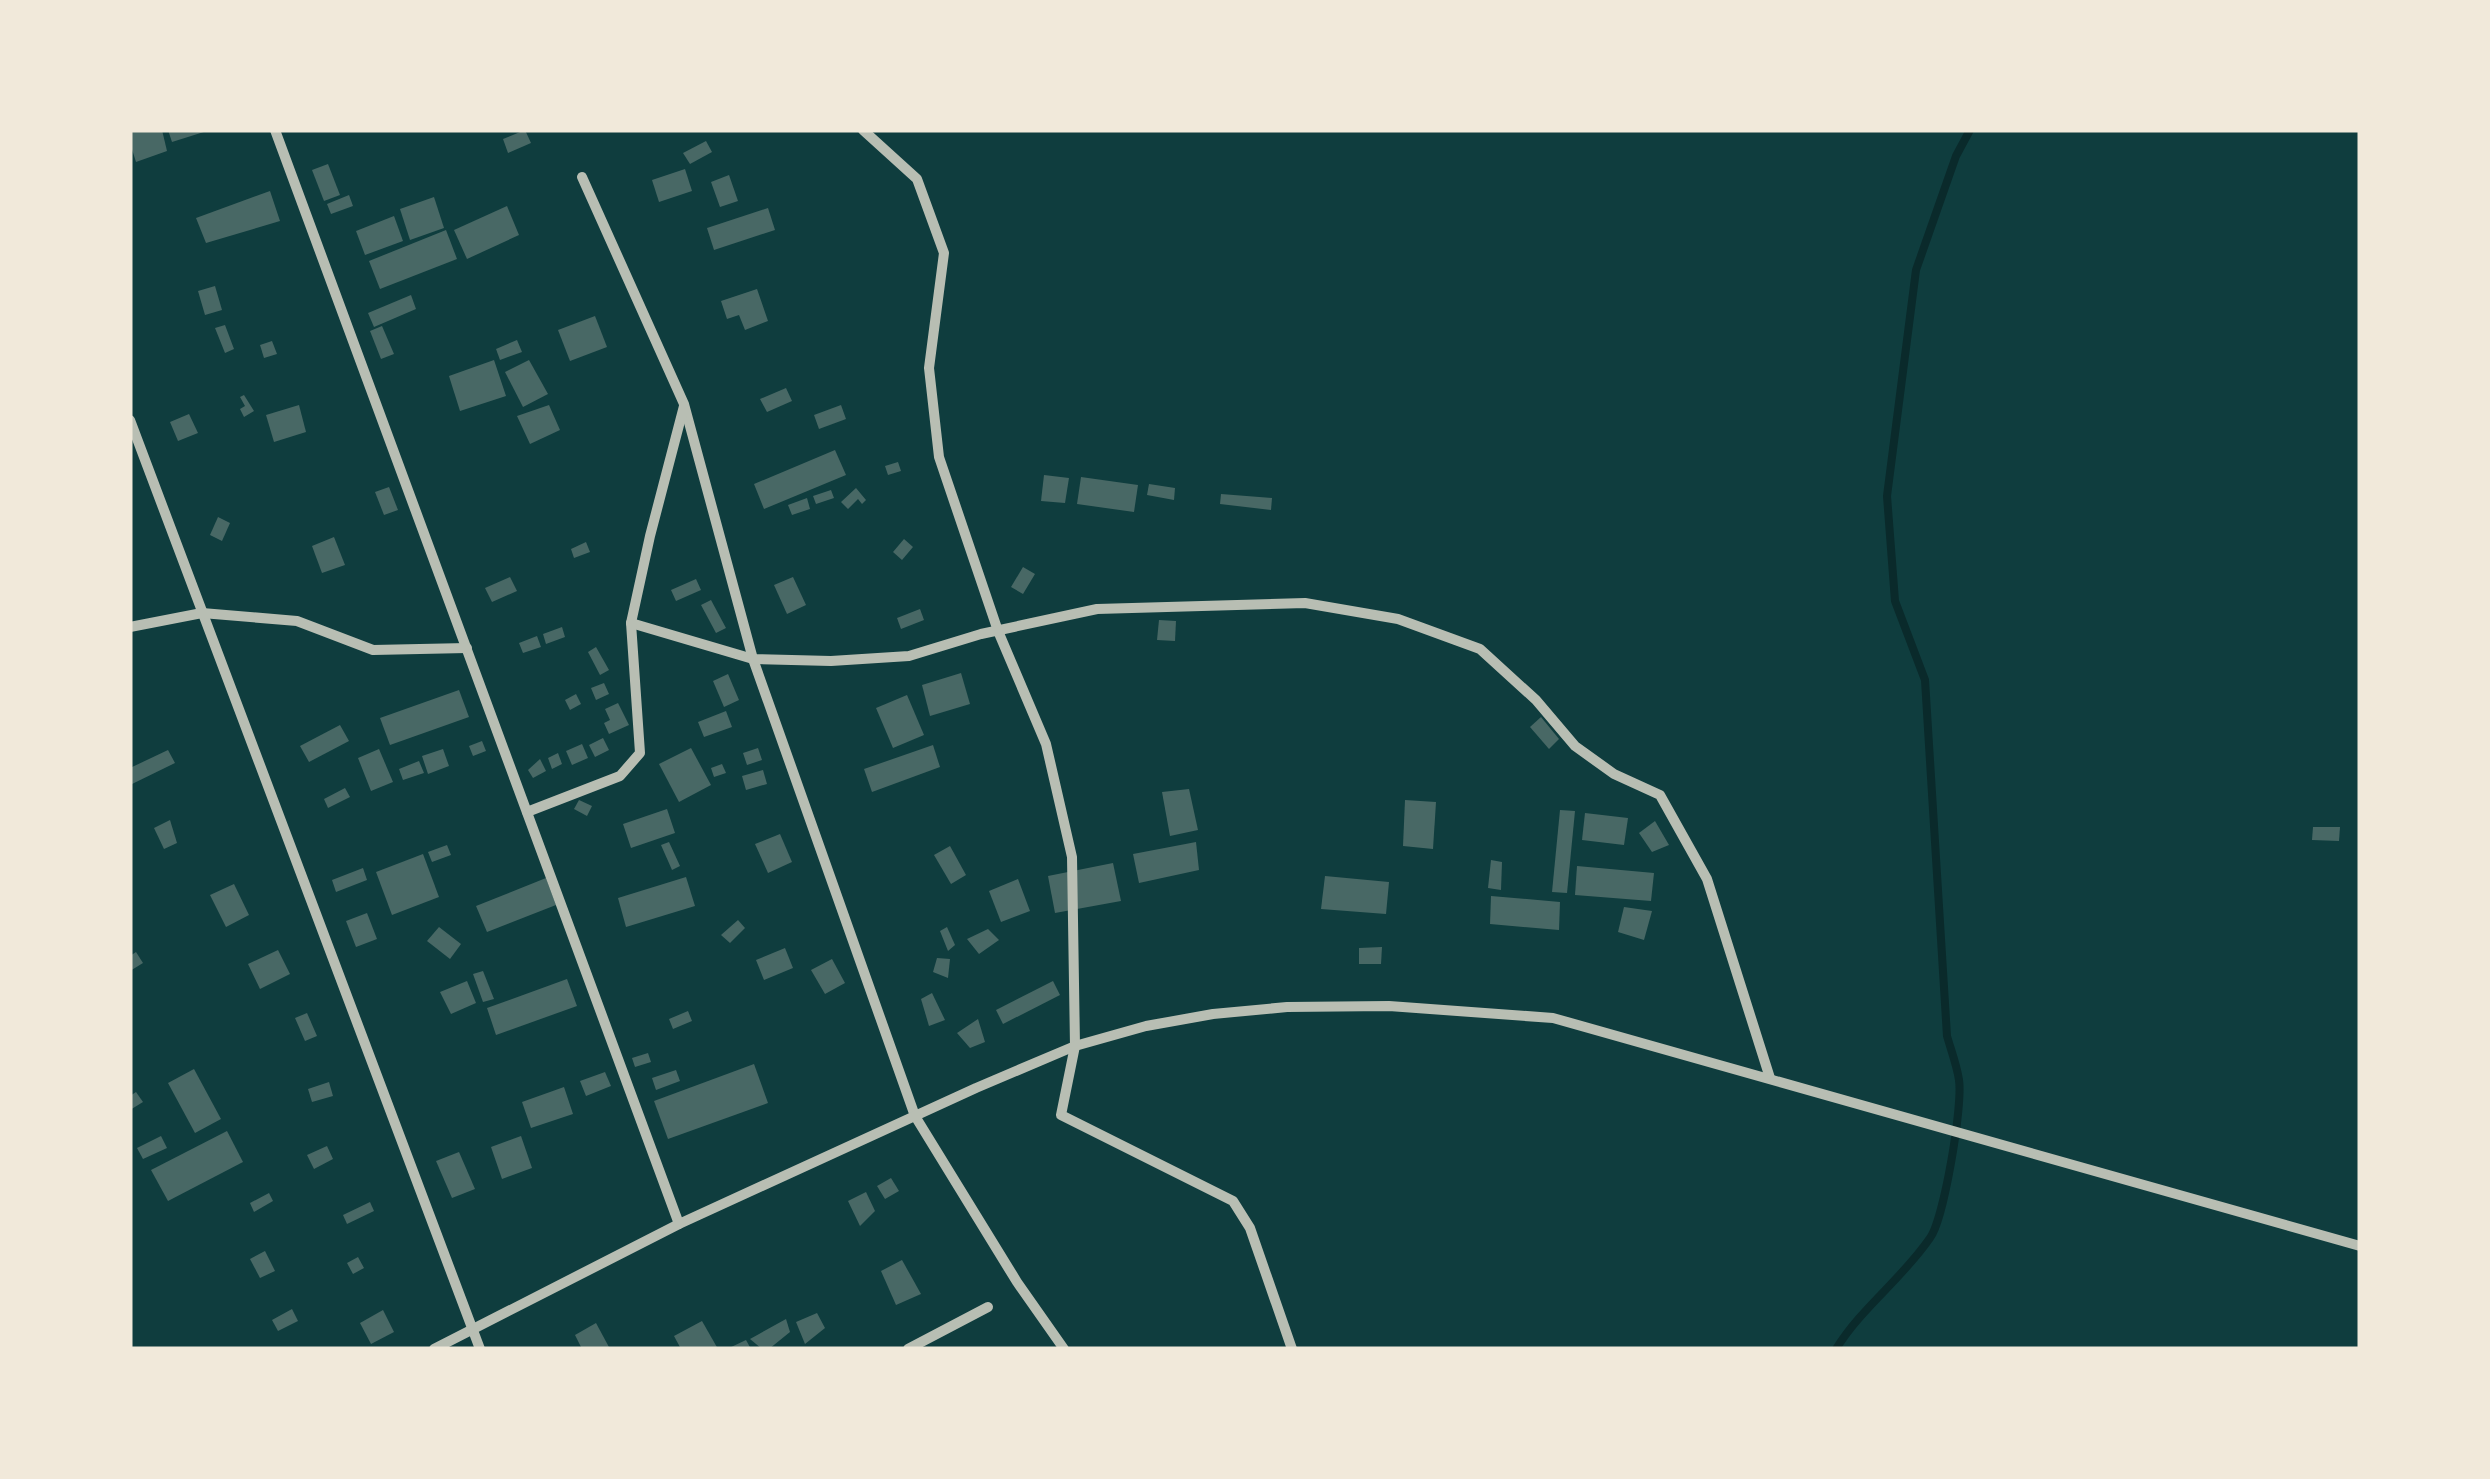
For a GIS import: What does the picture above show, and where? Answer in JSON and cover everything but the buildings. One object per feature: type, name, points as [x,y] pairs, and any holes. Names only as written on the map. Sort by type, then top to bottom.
[{"type":"street","points":[[274,130],[680,1224]]},
{"type":"street","points":[[863,130],[917,179],[944,253],[929,368],[939,458],[998,630],[1046,744],[1072,858],[1076,1046],[1061,1115],[1234,1201],[1250,1228],[1292,1349]]},
{"type":"street","points":[[582,176],[684,404],[753,659],[915,1116],[1017,1282],[1064,1349]]},
{"type":"street","points":[[527,812],[620,776],[640,753],[632,623],[684,404]]},
{"type":"street","points":[[130,420],[480,1349]]},
{"type":"street","points":[[632,623],[753,659],[831,661],[909,656],[998,630],[1097,608],[1305,603],[1398,619],[1480,649],[1536,700],[1575,746],[1614,774],[1660,796],[1707,879],[1770,1078]]},
{"type":"street","points":[[130,626],[202,613],[297,620],[373,650],[466,648]]},
{"type":"street","points":[[434,1349],[680,1224],[1076,1046],[1146,1026],[1287,1007],[1389,1006],[1553,1018],[2360,1246]]},
{"type":"street","points":[[908,1349],[988,1307]]},
{"type":"waterway","points":[[1836,1349],[1930,1238],[1946,1186],[1958,1113],[1959,1080],[1947,1036],[1925,680],[1895,601],[1887,496],[1916,270],[1956,156],[1970,130]]}]
